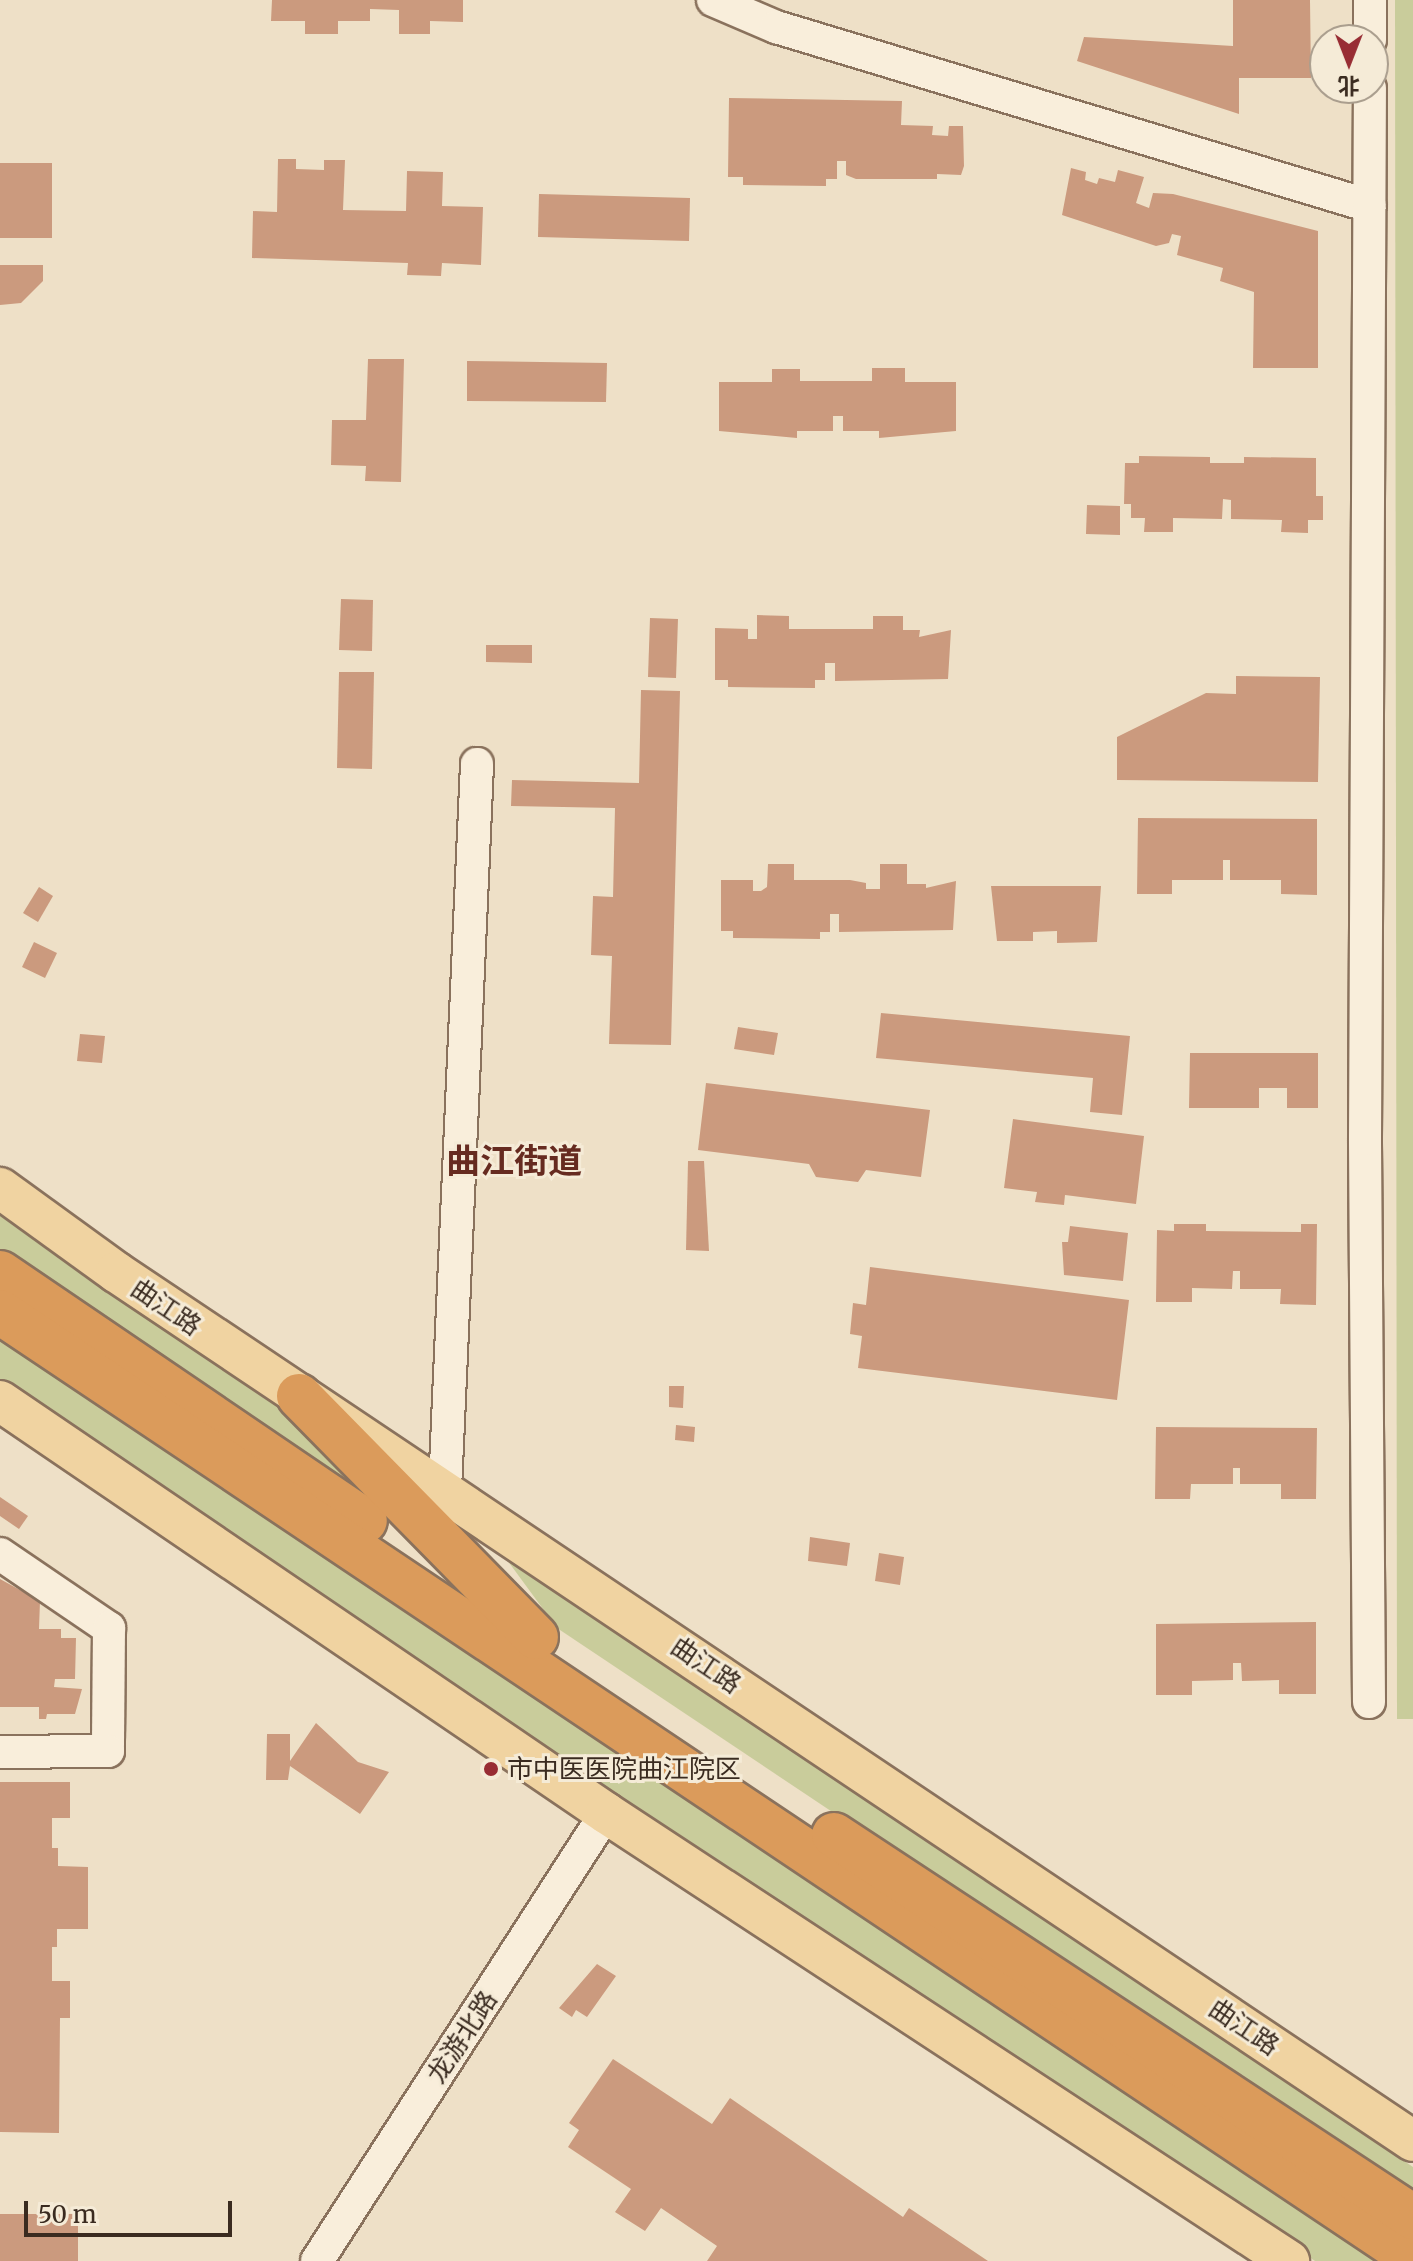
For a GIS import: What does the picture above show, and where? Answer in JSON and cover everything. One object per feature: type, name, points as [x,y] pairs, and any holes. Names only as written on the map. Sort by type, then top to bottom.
[{"type":"highway","points":[[0,1273],[536,1637],[1413,2217]]},
{"type":"highway","points":[[0,1312],[1413,2258]]},
{"type":"highway","points":[[299,1396],[536,1637]]},
{"type":"main road","name":"曲江路","points":[[0,1188],[299,1396],[445,1489],[1413,2141]]},
{"type":"main road","points":[[0,1401],[606,1813],[1289,2261]]},
{"type":"street","points":[[713,0],[776,27],[1370,206]]},
{"type":"street","points":[[1370,0],[1370,24]]},
{"type":"street","points":[[1369,1702],[1365,1139],[1370,104]]},
{"type":"street","points":[[445,1489],[477,764]]},
{"type":"street","points":[[0,1554],[109,1628],[108,1751],[0,1752]]},
{"type":"street","name":"龙游北路","points":[[317,2261],[606,1813]]},
{"type":"green space","points":[[1395,0],[1413,0],[1413,1719],[1397,1719]]},
{"type":"green space","points":[[0,1213],[290,1409],[391,1520],[0,1255]]},
{"type":"green space","points":[[0,1338],[1380,2261],[1315,2261],[0,1381]]},
{"type":"green space","points":[[502,1553],[1413,2167],[1413,2200],[557,1628]]},
{"type":"building","points":[[272,0],[463,0],[463,22],[430,21],[430,34],[399,34],[399,10],[370,9],[370,21],[338,21],[338,34],[305,34],[305,21],[271,21]]},
{"type":"building","points":[[1233,0],[1310,0],[1309,78],[1239,78],[1239,114],[1077,61],[1084,37],[1233,46]]},
{"type":"building","points":[[729,98],[902,101],[901,125],[933,126],[932,135],[948,136],[949,126],[963,126],[964,166],[961,175],[937,174],[937,179],[856,179],[846,175],[846,161],[837,161],[837,179],[826,179],[826,186],[743,185],[743,177],[728,177]]},
{"type":"building","points":[[278,159],[296,159],[296,169],[324,170],[324,160],[345,160],[343,210],[406,211],[407,171],[443,172],[442,206],[483,207],[481,265],[442,263],[441,276],[407,275],[408,263],[252,258],[253,211],[277,212]]},
{"type":"building","points":[[0,163],[52,163],[52,238],[0,238]]},
{"type":"building","points":[[1071,168],[1086,172],[1085,180],[1097,184],[1099,178],[1115,182],[1118,170],[1144,177],[1136,203],[1149,208],[1153,193],[1173,194],[1318,231],[1318,368],[1253,368],[1254,292],[1220,281],[1223,268],[1177,255],[1181,236],[1172,234],[1169,243],[1156,246],[1062,215]]},
{"type":"building","points":[[539,194],[690,198],[689,241],[538,237]]},
{"type":"building","points":[[0,265],[43,265],[43,281],[21,303],[0,305]]},
{"type":"building","points":[[368,359],[404,359],[401,482],[365,481],[366,466],[331,465],[332,420],[366,420]]},
{"type":"building","points":[[467,361],[607,363],[606,402],[467,401]]},
{"type":"building","points":[[872,368],[905,368],[905,382],[956,382],[956,431],[879,438],[879,431],[843,431],[843,416],[833,416],[833,431],[797,431],[797,438],[719,431],[719,382],[772,382],[772,369],[800,369],[800,381],[872,381]]},
{"type":"building","points":[[1139,456],[1210,457],[1210,463],[1244,463],[1244,457],[1316,458],[1316,496],[1323,496],[1323,520],[1308,520],[1308,533],[1281,532],[1282,520],[1231,519],[1231,500],[1223,499],[1222,519],[1173,518],[1173,532],[1144,532],[1145,518],[1131,518],[1131,504],[1124,504],[1125,463],[1139,463]]},
{"type":"building","points":[[1087,505],[1120,506],[1120,535],[1086,534]]},
{"type":"building","points":[[341,599],[373,600],[372,651],[339,650]]},
{"type":"building","points":[[757,615],[789,616],[789,629],[873,629],[873,616],[903,616],[903,630],[920,630],[919,637],[951,630],[948,679],[835,681],[835,663],[825,663],[825,680],[815,680],[815,688],[728,687],[728,680],[715,680],[715,628],[748,629],[748,639],[757,639]]},
{"type":"building","points":[[650,618],[678,619],[676,678],[648,677]]},
{"type":"building","points":[[486,645],[532,645],[532,663],[486,662]]},
{"type":"building","points":[[339,672],[374,672],[372,769],[337,768]]},
{"type":"building","points":[[1236,676],[1320,677],[1318,782],[1117,780],[1117,737],[1206,693],[1236,694]]},
{"type":"building","points":[[641,690],[680,691],[671,1045],[609,1044],[612,956],[591,955],[593,896],[613,897],[615,808],[511,806],[512,780],[639,783]]},
{"type":"building","points":[[1138,818],[1317,819],[1317,895],[1281,894],[1281,880],[1230,880],[1230,860],[1223,860],[1223,880],[1172,880],[1172,894],[1137,894]]},
{"type":"building","points":[[768,864],[794,864],[794,880],[850,880],[866,883],[866,889],[880,889],[880,864],[907,864],[907,884],[926,884],[926,888],[956,881],[953,930],[839,932],[839,914],[830,914],[830,932],[820,932],[820,939],[733,938],[733,931],[721,931],[721,880],[753,880],[753,891],[761,891],[767,887]]},
{"type":"building","points":[[991,886],[1101,886],[1097,942],[1057,943],[1057,931],[1033,932],[1033,941],[997,941]]},
{"type":"building","points":[[39,887],[53,896],[38,922],[23,913]]},
{"type":"building","points":[[34,942],[57,953],[45,978],[22,967]]},
{"type":"building","points":[[881,1013],[1130,1036],[1122,1115],[1090,1112],[1093,1078],[876,1058]]},
{"type":"building","points":[[738,1027],[778,1033],[774,1055],[734,1049]]},
{"type":"building","points":[[80,1034],[105,1036],[102,1063],[77,1061]]},
{"type":"building","points":[[1190,1053],[1318,1053],[1318,1108],[1287,1108],[1287,1088],[1259,1088],[1259,1108],[1189,1108]]},
{"type":"building","points":[[706,1083],[930,1110],[921,1177],[866,1170],[858,1182],[816,1177],[809,1164],[698,1150]]},
{"type":"building","points":[[1013,1119],[1144,1136],[1136,1204],[1065,1195],[1064,1205],[1035,1202],[1037,1192],[1004,1188]]},
{"type":"building","points":[[688,1161],[704,1161],[709,1251],[686,1250]]},
{"type":"building","points":[[1174,1224],[1206,1224],[1206,1231],[1301,1232],[1301,1224],[1317,1224],[1316,1305],[1280,1304],[1281,1289],[1240,1289],[1240,1271],[1233,1271],[1232,1289],[1192,1288],[1192,1302],[1156,1302],[1157,1230],[1174,1231]]},
{"type":"building","points":[[1070,1226],[1128,1233],[1123,1281],[1064,1275],[1062,1242],[1068,1242]]},
{"type":"building","points":[[870,1267],[1129,1300],[1117,1400],[858,1368],[862,1336],[850,1334],[853,1303],[866,1305]]},
{"type":"building","points":[[669,1386],[684,1386],[683,1408],[669,1407]]},
{"type":"building","points":[[676,1425],[695,1427],[694,1442],[675,1440]]},
{"type":"building","points":[[1156,1427],[1317,1428],[1316,1499],[1281,1499],[1281,1484],[1240,1484],[1240,1468],[1233,1468],[1233,1484],[1191,1484],[1190,1499],[1155,1499]]},
{"type":"building","points":[[0,1497],[28,1516],[19,1529],[0,1516]]},
{"type":"building","points":[[810,1537],[850,1543],[847,1566],[808,1561]]},
{"type":"building","points":[[879,1553],[904,1557],[900,1585],[875,1581]]},
{"type":"building","points":[[0,1579],[40,1601],[39,1629],[61,1629],[61,1638],[76,1638],[75,1679],[55,1679],[54,1687],[82,1689],[75,1714],[47,1714],[46,1719],[39,1719],[39,1707],[0,1707]]},
{"type":"building","points":[[1316,1622],[1316,1694],[1279,1694],[1279,1680],[1242,1681],[1241,1663],[1233,1663],[1233,1680],[1192,1681],[1192,1695],[1156,1695],[1156,1624]]},
{"type":"building","points":[[316,1723],[358,1762],[389,1772],[360,1814],[290,1766],[288,1780],[266,1780],[267,1734],[290,1734],[290,1761]]},
{"type":"building","points":[[0,1782],[70,1782],[70,1818],[52,1818],[52,1848],[58,1848],[58,1866],[88,1867],[88,1929],[57,1929],[57,1947],[52,1947],[52,1981],[70,1981],[70,2018],[60,2018],[59,2133],[0,2132]]},
{"type":"building","points":[[597,1964],[616,1976],[587,2017],[576,2010],[572,2017],[559,2008]]},
{"type":"building","points":[[613,2059],[712,2124],[730,2098],[903,2217],[909,2208],[988,2261],[707,2261],[717,2246],[661,2208],[645,2231],[615,2212],[631,2189],[568,2147],[579,2130],[569,2123]]},
{"type":"building","points":[[0,2214],[78,2214],[78,2261],[0,2261]]},
{"type":"place","name":"市中医医院曲江院区","points":[[491,1769]]},
{"type":"district","name":"曲江街道","points":[[514,1162]]}]
